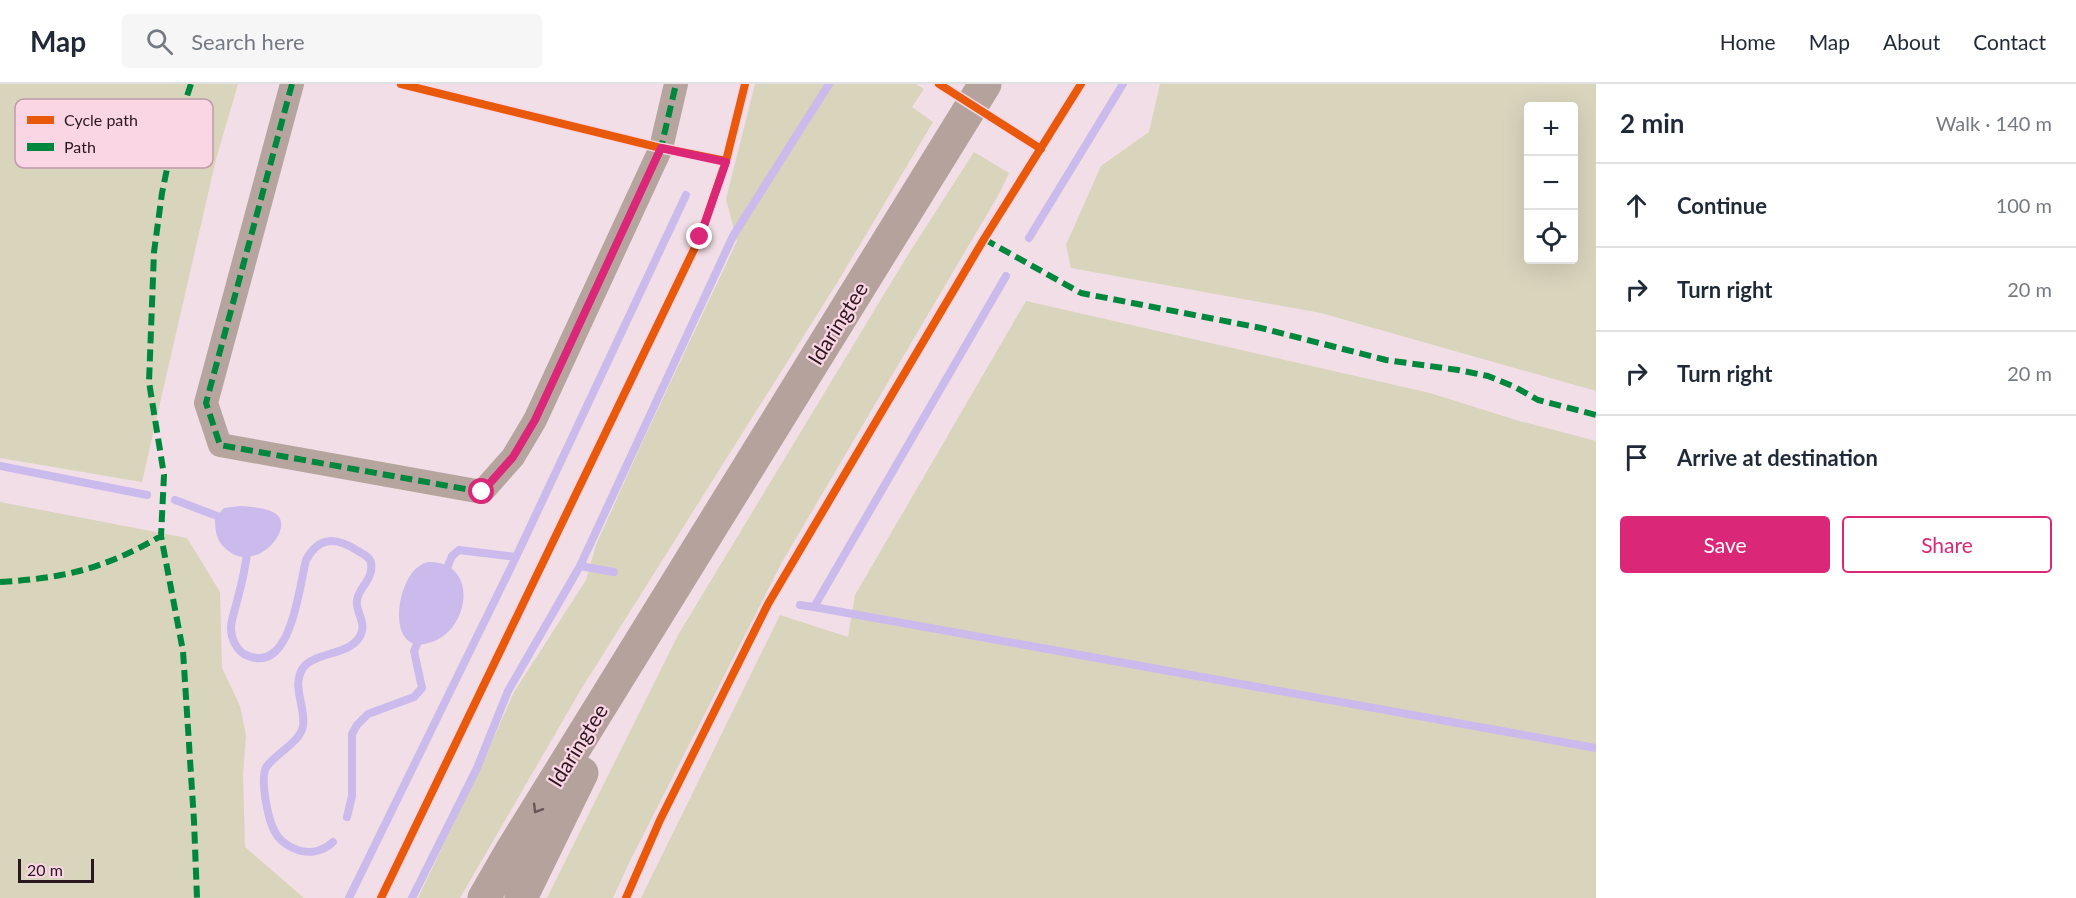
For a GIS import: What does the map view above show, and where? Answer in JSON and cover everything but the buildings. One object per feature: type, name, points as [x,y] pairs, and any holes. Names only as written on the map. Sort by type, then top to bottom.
[{"type":"main road","name":"Idaringtee","points":[[484,898],[985,84]]},
{"type":"main road","name":"Idaringtee","points":[[521,898],[690,563]]},
{"type":"street","points":[[292,84],[206,403],[220,445],[482,492],[513,457],[535,420],[661,148],[676,84]]},
{"type":"shaded area","points":[[0,84],[238,84],[216,159],[142,482],[0,458]]},
{"type":"shaded area","points":[[755,84],[916,84],[924,89],[912,107],[933,122],[840,278],[580,691],[460,898],[418,898],[514,692],[586,580],[596,545],[737,241],[726,199]]},
{"type":"shaded area","points":[[1160,84],[1596,84],[1596,391],[1321,313],[1071,268],[1066,245],[1101,166],[1149,132]]},
{"type":"shaded area","points":[[974,152],[1009,173],[999,194],[782,562],[613,898],[547,898],[678,635],[906,258]]},
{"type":"shaded area","points":[[1026,301],[1430,393],[1516,420],[1596,441],[1596,898],[641,898],[780,615],[848,637],[855,595]]},
{"type":"shaded area","points":[[0,502],[187,538],[220,592],[222,668],[240,706],[246,735],[243,775],[245,847],[304,898],[0,898]]},
{"type":"shaded area","points":[[240,506],[268,510],[276,514],[281,521],[281,529],[269,547],[259,554],[248,557],[236,555],[225,548],[216,531],[215,518],[224,508]]},
{"type":"shaded area","points":[[429,562],[446,565],[457,573],[462,585],[463,599],[460,613],[453,627],[442,637],[416,645],[404,635],[400,626],[400,602],[408,579],[414,571]]},
{"type":"waterway","points":[[412,898],[477,768],[508,691],[580,566],[733,236],[829,84]]},
{"type":"waterway","points":[[1029,238],[1123,84]]},
{"type":"waterway","points":[[349,898],[516,557],[686,195]]},
{"type":"waterway","points":[[800,605],[814,607],[1006,276]]},
{"type":"waterway","points":[[0,466],[147,495]]},
{"type":"waterway","points":[[175,500],[225,519]]},
{"type":"waterway","points":[[248,546],[231,632],[240,651],[246,655],[261,658],[273,653],[283,642],[296,608],[306,560],[317,546],[329,541],[342,543],[366,556],[371,563],[370,574],[357,600],[362,631],[352,645],[316,659],[303,668],[298,682],[303,719],[301,732],[267,766],[264,779],[267,809],[272,826],[284,843],[297,850],[313,852],[333,842]]},
{"type":"waterway","points":[[445,573],[452,556],[459,550],[516,557]]},
{"type":"waterway","points":[[580,566],[614,572]]},
{"type":"waterway","points":[[814,607],[1596,748]]},
{"type":"waterway","points":[[347,817],[352,796],[352,734],[368,714],[414,697],[422,688],[414,651],[421,635]]},
{"type":"marked path","points":[[186,99],[191,84]]},
{"type":"marked path","points":[[292,84],[206,403],[220,445],[482,492],[513,457],[535,420],[661,148],[676,84]]},
{"type":"marked path","points":[[167,168],[154,252],[149,382],[164,475],[161,536],[183,651],[197,898]]},
{"type":"marked path","points":[[984,239],[1081,293],[1261,328],[1386,360],[1488,376],[1538,400],[1596,415]]},
{"type":"marked path","points":[[0,582],[45,578],[84,570],[121,557],[161,536]]},
{"type":"cycle path","points":[[401,84],[661,148],[726,161]]},
{"type":"cycle path","points":[[381,898],[700,237],[726,161],[745,84]]},
{"type":"cycle path","points":[[939,84],[1041,149]]},
{"type":"cycle path","points":[[626,898],[660,820],[768,604],[984,239],[1081,84]]},
{"type":"route","points":[[482,492],[513,457],[535,420],[661,148],[726,162],[700,237]]}]
